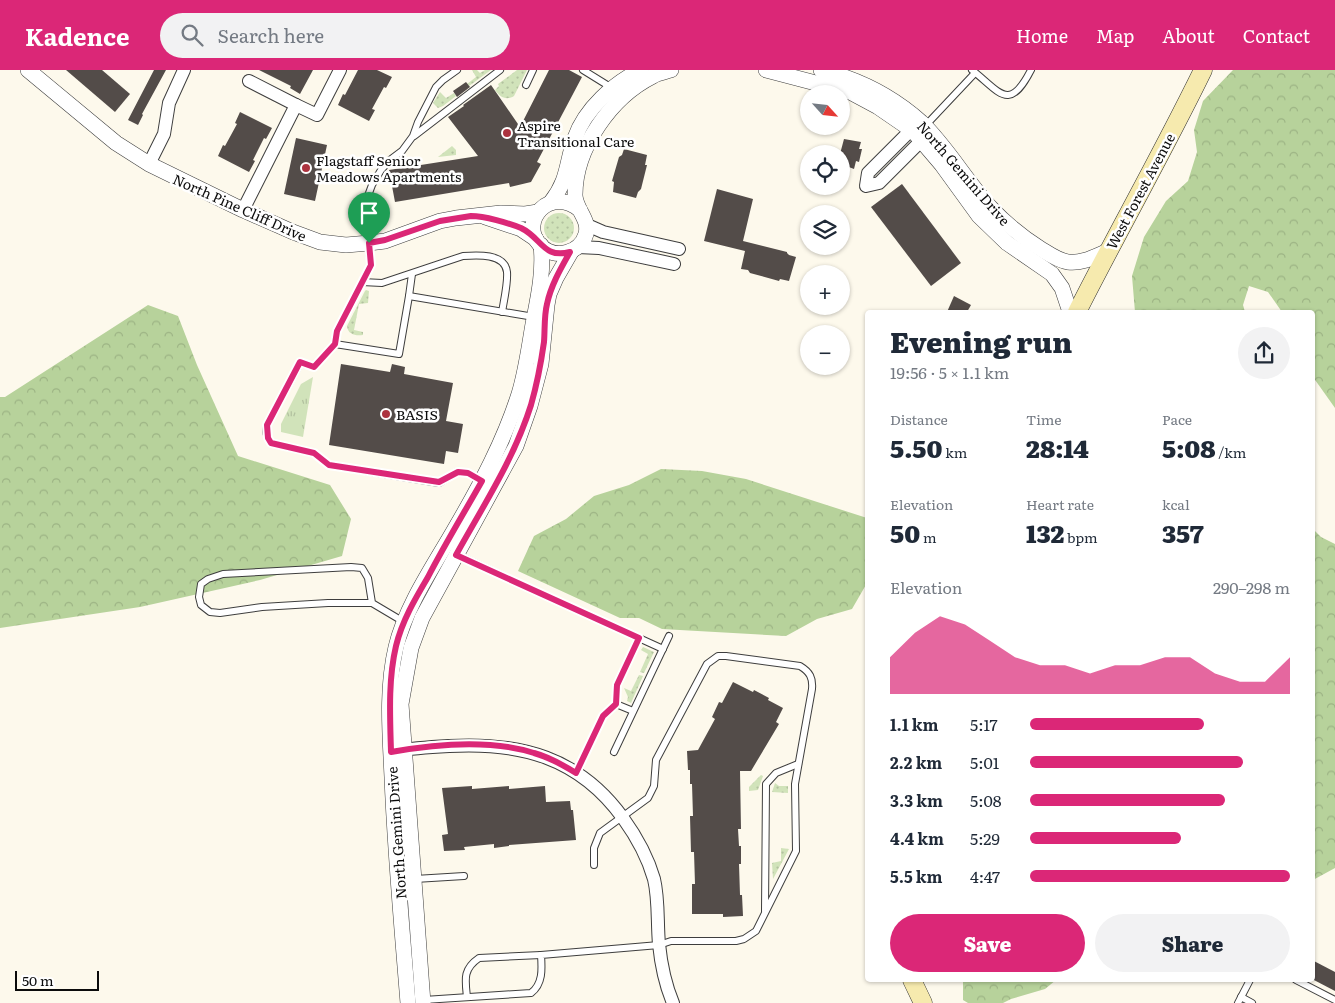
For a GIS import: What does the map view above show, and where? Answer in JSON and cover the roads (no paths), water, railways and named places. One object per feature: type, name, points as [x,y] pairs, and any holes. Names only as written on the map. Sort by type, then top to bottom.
[{"type":"main road","name":"West Forest Avenue","points":[[1078,310],[1165,147],[1203,70]]},
{"type":"main road","points":[[913,982],[923,1003]]},
{"type":"street","name":"North Pine Cliff Drive","points":[[28,70],[116,143],[149,164],[243,210],[320,242],[346,245],[369,243],[385,240],[440,221],[501,213],[525,214],[538,212]]},
{"type":"street","points":[[149,164],[164,134],[169,103],[184,70]]},
{"type":"street","points":[[249,81],[316,115],[340,70]]},
{"type":"street","points":[[538,212],[551,202],[561,189],[575,137],[586,116],[604,95],[627,77],[641,70]]},
{"type":"street","points":[[671,70],[654,76],[626,94],[602,121],[585,151],[577,175],[575,198],[587,225],[603,232],[679,249]]},
{"type":"street","name":"North Gemini Drive","points":[[766,70],[850,92],[921,130],[942,165],[979,216],[1007,243],[1052,274],[1062,288],[1069,310]]},
{"type":"street","name":"North Gemini Drive","points":[[821,70],[864,84],[896,103],[990,207],[1020,236],[1048,253],[1068,262],[1081,262],[1108,251]]},
{"type":"street","points":[[243,210],[296,105]]},
{"type":"street","points":[[551,202],[567,201],[580,210]]},
{"type":"street","name":"North Gemini Drive","points":[[418,1002],[414,879],[389,697],[392,665],[396,645],[404,622],[482,481],[507,428],[519,393],[541,284],[542,258],[534,226],[538,212]]},
{"type":"street","name":"North Pine Cliff Drive","points":[[482,216],[521,229],[538,242]]},
{"type":"street","name":"North Gemini Drive","points":[[418,1002],[394,821],[401,704],[411,648],[422,618],[508,461],[523,426],[541,364],[548,300],[556,278],[574,250],[583,241],[587,225]]},
{"type":"street","points":[[538,242],[554,254],[599,248],[674,264]]},
{"type":"street","points":[[397,751],[481,744],[508,747],[534,753],[560,764],[576,773],[597,789],[622,816],[645,855],[654,880],[658,912],[659,945],[666,986],[673,1003]]},
{"type":"lane","points":[[413,136],[436,87],[457,70]]},
{"type":"lane","points":[[482,481],[468,473],[458,472],[439,482],[329,465],[314,453],[271,443],[268,438],[267,425],[300,362],[314,367],[335,344],[337,331],[371,265],[365,216],[366,201],[372,185],[381,170],[402,151],[413,136],[500,70]]},
{"type":"lane","points":[[526,85],[533,70]]},
{"type":"lane","points":[[583,70],[612,89]]},
{"type":"lane","points":[[921,130],[974,71],[1002,94],[1009,95],[1022,87],[1031,70]]},
{"type":"lane","points":[[362,282],[382,283],[463,256],[492,256],[504,264],[507,272],[502,312]]},
{"type":"lane","points":[[335,344],[399,354],[412,274]]},
{"type":"lane","points":[[409,296],[535,317]]},
{"type":"lane","points":[[456,555],[663,649]]},
{"type":"lane","points":[[372,603],[368,578],[362,568],[351,566],[224,574],[208,579],[201,584],[199,597],[201,605],[210,612],[220,613],[262,607],[328,603],[372,603],[404,622]]},
{"type":"lane","points":[[614,752],[669,636]]},
{"type":"lane","points":[[576,773],[603,716],[616,704],[617,685],[639,638]]},
{"type":"lane","points":[[467,997],[466,972],[471,963],[479,958],[659,945],[671,941],[736,941],[744,939],[756,931],[796,851],[795,784],[812,689],[813,680],[810,675],[800,666],[726,656],[718,656],[707,664],[656,760],[652,793],[648,798],[600,833],[594,848],[594,865]]},
{"type":"lane","points":[[616,704],[634,711]]},
{"type":"lane","points":[[765,912],[766,784],[776,773],[798,764]]},
{"type":"lane","points":[[414,879],[464,876]]},
{"type":"lane","points":[[418,1002],[530,993],[540,983],[541,955]]},
{"type":"lane","points":[[1249,982],[1240,1000],[1252,1003]]},
{"type":"lane","points":[[1300,982],[1335,1000]]},
{"type":"place","name":"Aspire Transitional Care","points":[[507,133]]},
{"type":"place","name":"Flagstaff Senior Meadows Apartments","points":[[306,168]]},
{"type":"place","name":"BASIS","points":[[386,414]]}]
